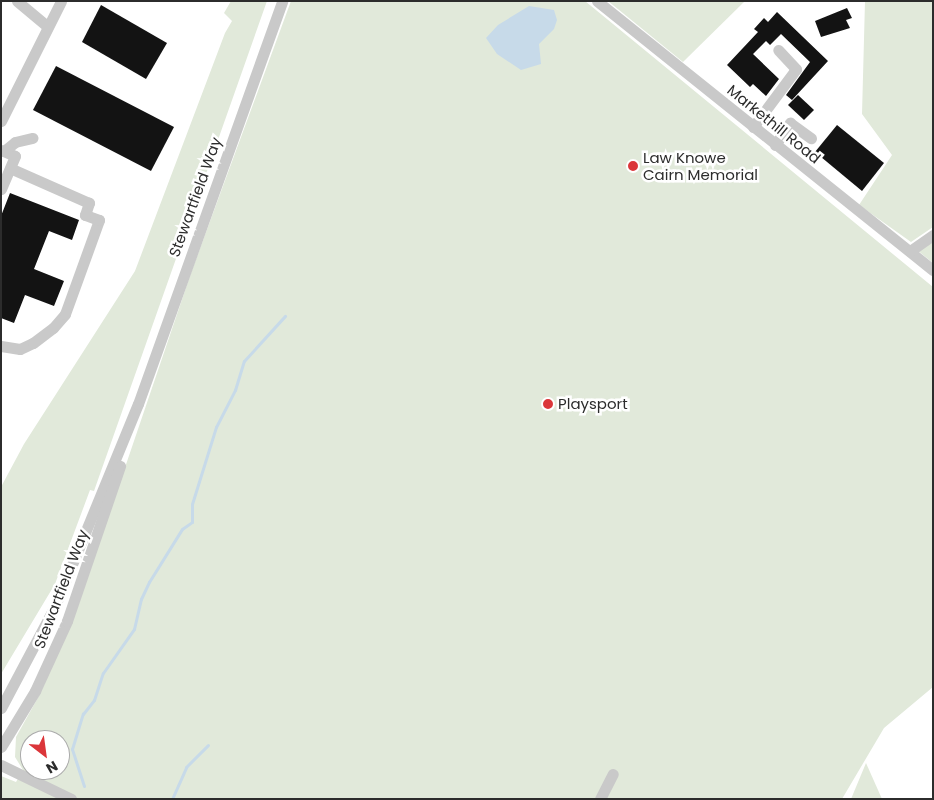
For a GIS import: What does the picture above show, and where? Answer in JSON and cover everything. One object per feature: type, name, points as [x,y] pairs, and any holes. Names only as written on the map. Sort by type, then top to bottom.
[{"type":"street","points":[[17,1],[48,26]]},
{"type":"street","points":[[1,122],[61,1]]},
{"type":"street","name":"Stewartfield Way","points":[[1,708],[55,606],[138,404],[282,1]]},
{"type":"street","name":"Markethill Road","points":[[597,1],[933,270]]},
{"type":"street","points":[[754,127],[796,69],[778,50]]},
{"type":"street","points":[[775,145],[790,124],[811,138]]},
{"type":"street","points":[[2,150],[15,142],[33,138]]},
{"type":"street","points":[[1,189],[16,156],[2,150]]},
{"type":"street","points":[[1,346],[20,349],[33,343],[54,328],[65,314],[99,220],[85,214],[89,202],[10,168]]},
{"type":"street","points":[[910,251],[933,235]]},
{"type":"street","name":"Stewartfield Way","points":[[1,747],[35,691],[67,621],[116,481],[138,404]]},
{"type":"street","points":[[1,765],[71,799]]},
{"type":"street","points":[[600,799],[613,774]]},
{"type":"green space","points":[[231,1],[267,1],[94,491],[90,490],[55,584],[1,674],[1,487],[24,444],[135,271],[225,33],[232,21],[224,13]]},
{"type":"green space","name":"Playsport","points":[[291,1],[585,1],[933,287],[933,687],[884,728],[842,799],[1,799],[1,776],[16,782],[20,775],[20,780],[70,780],[70,730],[20,730],[20,765],[15,757],[16,737],[40,694],[78,606],[191,273]]},
{"type":"green space","points":[[608,1],[745,1],[683,62]]},
{"type":"green space","points":[[865,1],[933,1],[933,227],[911,242],[859,205],[892,155],[862,114]]},
{"type":"green space","points":[[933,239],[933,263],[917,250]]},
{"type":"green space","points":[[866,763],[882,799],[851,799]]},
{"type":"water","points":[[529,6],[554,10],[557,20],[554,29],[539,44],[541,64],[521,70],[497,54],[486,38],[498,25]]},
{"type":"building","points":[[101,5],[167,43],[146,79],[82,42]]},
{"type":"building","points":[[847,8],[852,18],[846,20],[850,28],[821,37],[815,21]]},
{"type":"building","points":[[777,12],[828,61],[792,100],[786,95],[810,62],[781,34],[770,45],[766,41],[753,54],[779,79],[766,96],[753,84],[750,87],[727,65],[758,32],[754,29],[764,18],[768,22]]},
{"type":"building","points":[[56,66],[174,127],[151,171],[33,110]]},
{"type":"building","points":[[798,95],[814,110],[804,120],[788,105]]},
{"type":"building","points":[[837,125],[884,163],[862,191],[815,152]]},
{"type":"building","points":[[10,193],[79,220],[72,240],[49,231],[34,269],[64,281],[54,306],[25,295],[14,323],[1,318],[1,216]]},
{"type":"waterway","points":[[84,786],[72,749],[83,714],[94,700],[103,673],[134,629],[141,599],[149,582],[182,529],[192,522],[192,504],[216,427],[235,390],[244,361],[285,316]]},
{"type":"waterway","points":[[172,799],[186,767],[208,745]]},
{"type":"place","name":"Law Knowe Cairn Memorial","points":[[633,166]]},
{"type":"place","name":"Playsport","points":[[548,404]]}]
